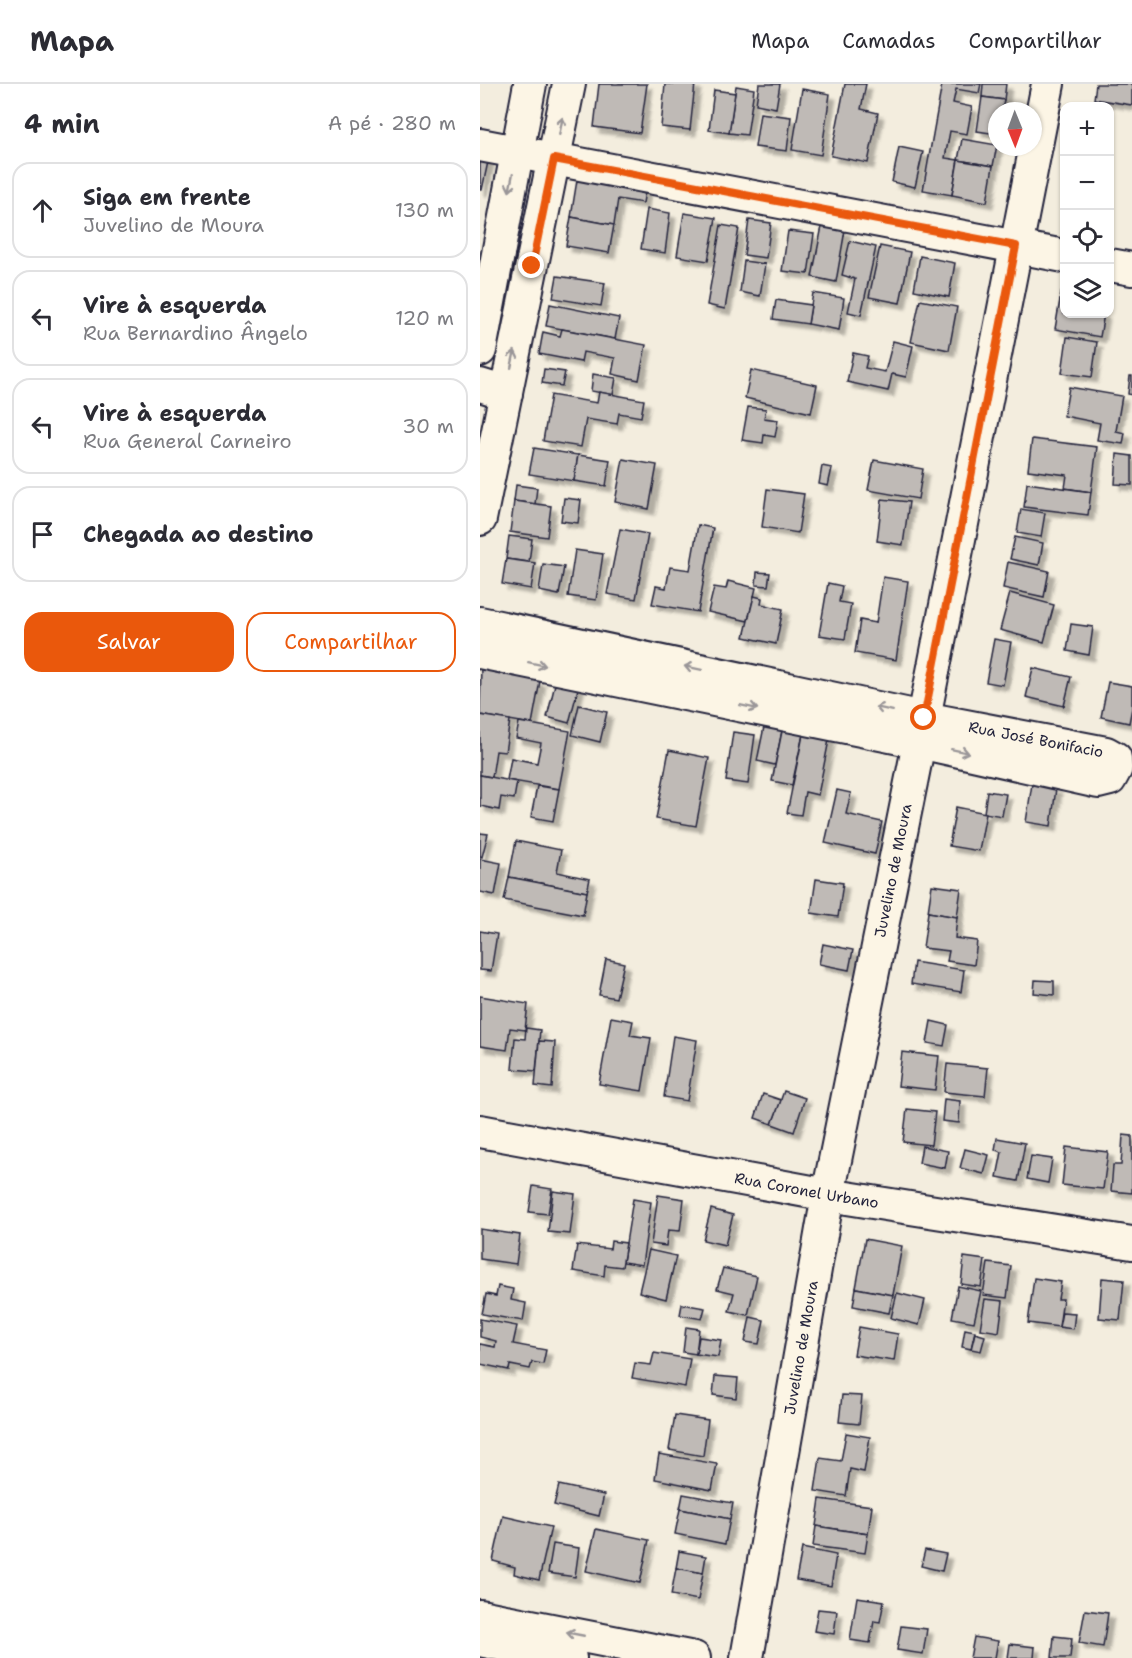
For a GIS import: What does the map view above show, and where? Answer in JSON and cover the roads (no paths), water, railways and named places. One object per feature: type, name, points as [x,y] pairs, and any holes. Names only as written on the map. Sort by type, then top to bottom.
[{"type":"street","points":[[480,350],[530,84]]},
{"type":"street","points":[[481,507],[493,389],[532,266],[569,84]]},
{"type":"street","name":"Juvelino de Moura","points":[[747,1658],[828,1195],[922,730],[1048,84]]},
{"type":"street","points":[[480,145],[1060,255]]},
{"type":"street","points":[[498,253],[532,266]]},
{"type":"street","points":[[1114,266],[1132,269]]},
{"type":"street","name":"Rua José Bonifacio","points":[[480,623],[922,730],[1098,782],[1110,779],[1116,768],[1115,758],[1106,753],[922,730],[480,652]]},
{"type":"street","name":"Rua Coronel Urbano","points":[[480,1131],[828,1195],[1132,1243]]},
{"type":"street","points":[[480,1616],[694,1658]]},
{"type":"street","points":[[480,1640],[570,1658]]}]
